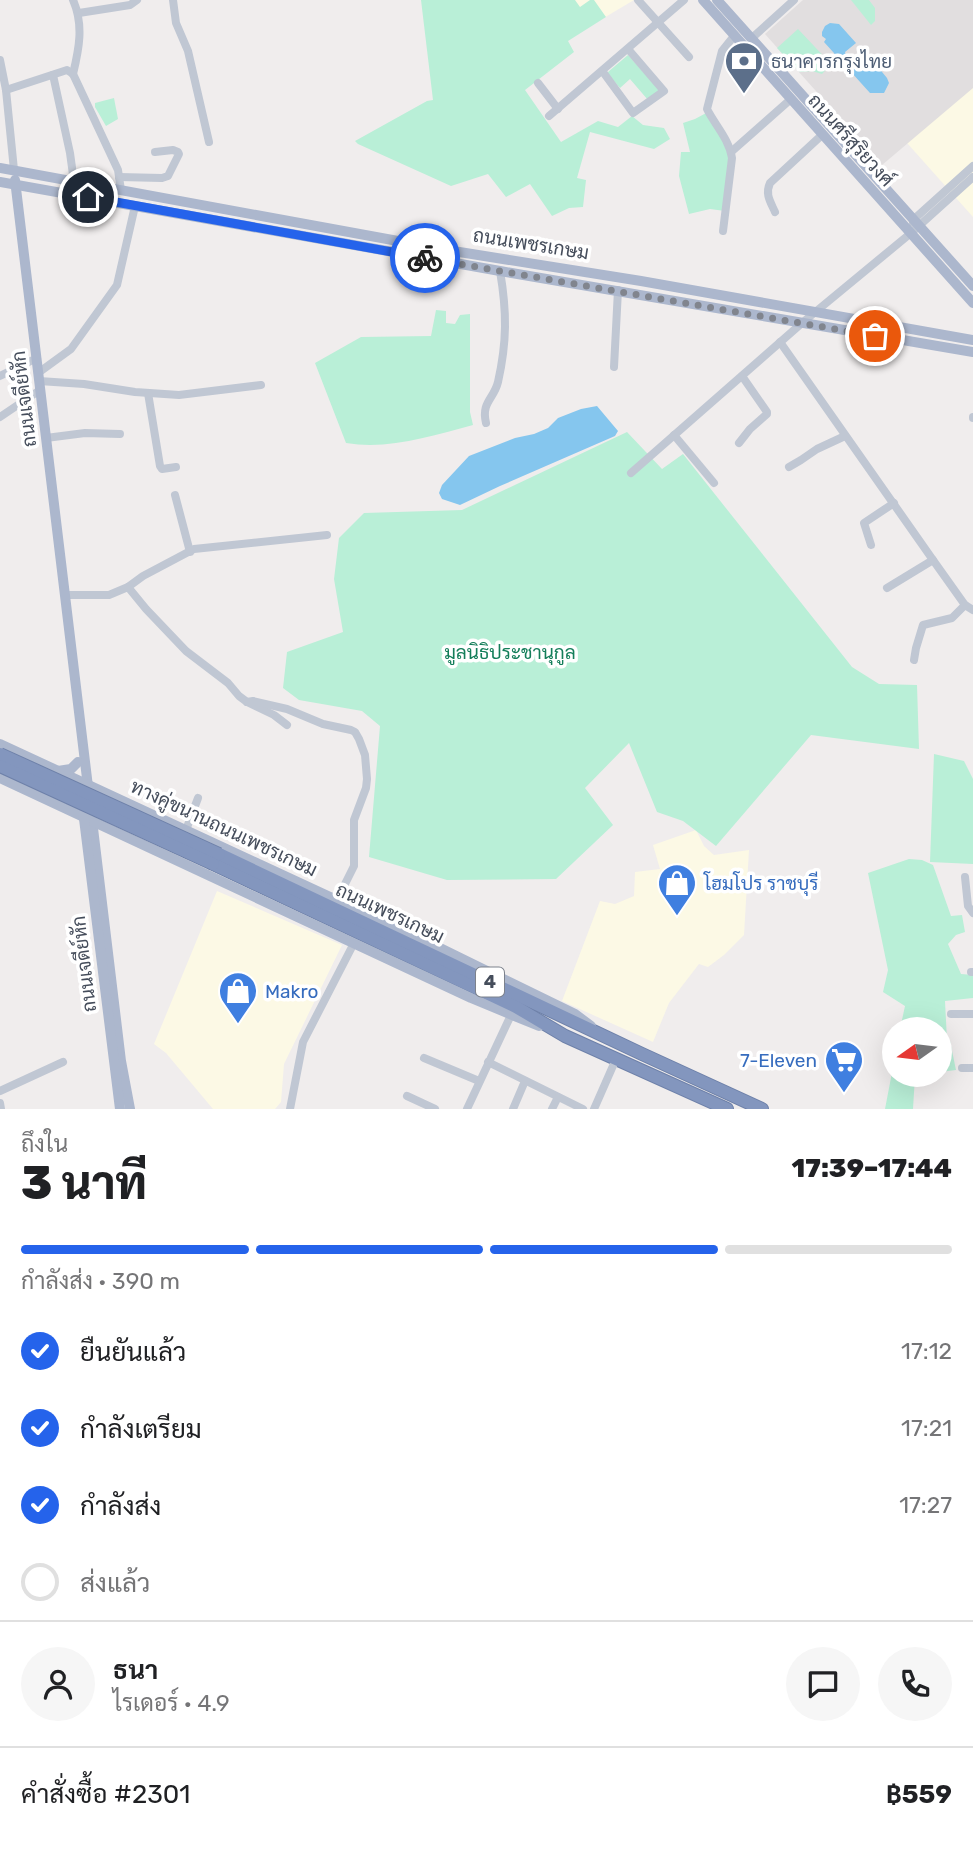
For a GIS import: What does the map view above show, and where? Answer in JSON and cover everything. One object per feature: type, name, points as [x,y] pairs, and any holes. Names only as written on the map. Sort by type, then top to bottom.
[{"type":"highway","name":"ถนนเพชรเกษม","points":[[0,754],[516,1007],[565,1035],[727,1109]]},
{"type":"highway","name":"ถนนเพชรเกษม","points":[[0,766],[216,859],[762,1109]]},
{"type":"main road","name":"ถนนศรีสุริยวงศ์","points":[[703,0],[734,36],[748,41],[914,227],[973,303]]},
{"type":"main road","name":"ถนนศรีสุริยวงศ์","points":[[717,0],[791,99],[822,134],[973,286]]},
{"type":"main road","name":"ถนนเพชรเกษม","points":[[0,168],[456,257],[500,271],[973,352]]},
{"type":"main road","name":"ถนนเจดีย์หัก","points":[[14,170],[65,595],[83,783],[95,847],[121,1061],[130,1109]]},
{"type":"main road","name":"ถนนเพชรเกษม","points":[[0,182],[456,257],[641,281],[973,340]]},
{"type":"main road","name":"ทางคู่ขนานถนนเพชรเกษม","points":[[0,744],[438,947],[575,1014],[618,1043]]},
{"type":"main road","points":[[58,771],[82,765],[116,797]]},
{"type":"main road","name":"4","points":[[0,778],[471,998],[565,1035]]},
{"type":"main road","points":[[56,803],[75,819],[86,834]]},
{"type":"main road","name":"ถนนเจดีย์หัก","points":[[88,818],[86,834],[120,1109]]},
{"type":"main road","points":[[95,847],[105,836],[118,832]]},
{"type":"street","points":[[73,74],[80,45],[79,13],[74,0]]},
{"type":"street","points":[[79,13],[130,5],[137,0]]},
{"type":"street","points":[[173,0],[176,23],[188,51],[209,142]]},
{"type":"street","points":[[638,0],[689,57]]},
{"type":"street","points":[[549,116],[684,0]]},
{"type":"street","points":[[748,41],[793,0]]},
{"type":"street","points":[[723,231],[732,158],[722,133],[706,109],[722,51],[734,36]]},
{"type":"street","points":[[603,72],[633,113],[664,91],[628,49]]},
{"type":"street","name":"ถนนเจดีย์หัก","points":[[0,60],[6,90],[4,115],[14,170]]},
{"type":"street","points":[[6,90],[66,70],[73,74],[118,170],[121,190]]},
{"type":"street","points":[[53,75],[71,153],[74,181]]},
{"type":"street","points":[[538,83],[558,109]]},
{"type":"street","points":[[731,152],[791,99]]},
{"type":"street","points":[[775,212],[767,194],[770,183],[822,134]]},
{"type":"street","points":[[119,177],[169,176],[178,152],[155,152]]},
{"type":"street","points":[[914,227],[973,166]]},
{"type":"street","points":[[631,473],[973,177]]},
{"type":"street","points":[[0,417],[71,349],[117,285],[135,206]]},
{"type":"street","points":[[486,423],[485,409],[498,383],[506,327],[506,306],[500,271]]},
{"type":"street","points":[[614,367],[618,290]]},
{"type":"street","points":[[780,342],[969,607],[952,618],[923,625],[914,660]]},
{"type":"street","points":[[0,376],[37,358]]},
{"type":"street","points":[[739,443],[767,412],[742,376]]},
{"type":"street","points":[[39,381],[179,395],[261,385]]},
{"type":"street","points":[[148,393],[160,467],[176,467]]},
{"type":"street","points":[[46,438],[85,433],[120,434]]},
{"type":"street","points":[[674,435],[714,483]]},
{"type":"street","points":[[789,467],[817,449],[845,436]]},
{"type":"street","points":[[175,495],[190,552]]},
{"type":"street","points":[[871,545],[864,523],[894,503]]},
{"type":"street","points":[[65,595],[109,595],[194,550],[327,535]]},
{"type":"street","points":[[887,588],[933,560]]},
{"type":"street","points":[[128,587],[186,651],[228,683],[247,702],[274,715],[287,725]]},
{"type":"street","points":[[247,702],[276,706],[323,724],[351,730],[359,739],[365,755],[368,779],[354,820],[354,866],[337,900]]},
{"type":"street","points":[[186,830],[198,798]]},
{"type":"street","points":[[965,877],[968,906],[973,913]]},
{"type":"street","points":[[290,1109],[303,1042],[354,943]]},
{"type":"street","points":[[951,1014],[973,1014]]},
{"type":"street","points":[[467,1109],[511,1015]]},
{"type":"street","points":[[424,1058],[479,1081]]},
{"type":"street","points":[[594,1109],[616,1059]]},
{"type":"street","points":[[0,1091],[63,1062]]},
{"type":"street","points":[[488,1062],[583,1109]]},
{"type":"street","points":[[962,1068],[973,1068]]},
{"type":"street","points":[[513,1109],[525,1081]]},
{"type":"street","points":[[407,1096],[424,1107],[435,1109]]},
{"type":"street","points":[[552,1109],[558,1097]]},
{"type":"street","points":[[0,1102],[1,1109]]},
{"type":"shaded area","points":[[573,0],[634,0],[592,25]]},
{"type":"shaded area","points":[[803,0],[973,0],[973,88],[882,165],[765,34]]},
{"type":"shaded area","points":[[973,87],[973,217],[907,143]]},
{"type":"shaded area","points":[[696,830],[704,846],[714,855],[749,850],[744,935],[708,967],[699,964],[669,1003],[653,1042],[562,1001],[600,901],[615,904],[634,896],[635,872],[660,869],[653,845]]},
{"type":"shaded area","points":[[217,891],[342,945],[284,1064],[281,1102],[275,1109],[213,1109],[166,1053],[154,1044]]},
{"type":"green space","points":[[421,0],[575,0],[580,7],[594,0],[606,17],[568,41],[574,52],[525,90],[561,142],[598,121],[618,127],[632,116],[643,125],[664,128],[670,139],[654,149],[590,132],[577,178],[586,180],[583,207],[569,208],[552,216],[530,184],[506,197],[488,174],[451,186],[358,144],[355,141],[433,100]]},
{"type":"green space","points":[[851,0],[869,0],[875,8],[875,21],[871,25]]},
{"type":"green space","points":[[798,29],[831,64],[822,74],[800,72],[777,48]]},
{"type":"green space","points":[[628,55],[660,91],[648,100],[630,79],[620,88],[608,74]]},
{"type":"green space","points":[[114,98],[118,119],[106,126],[95,103]]},
{"type":"green space","points":[[708,112],[731,152],[725,211],[710,209],[689,214],[679,176],[681,152],[690,152],[683,123]]},
{"type":"green space","points":[[436,310],[446,311],[446,323],[455,324],[460,315],[470,314],[470,412],[473,425],[394,443],[346,443],[315,363],[361,337],[431,336]]},
{"type":"green space","name":"มูลนิธิประชานุกูล","points":[[627,432],[662,469],[683,454],[852,667],[879,684],[917,685],[919,749],[811,735],[716,846],[683,821],[657,812],[629,743],[585,788],[613,825],[556,879],[447,880],[369,857],[380,726],[362,711],[299,700],[283,688],[287,652],[343,632],[334,579],[339,538],[364,513],[462,510]]},
{"type":"green space","points":[[934,754],[964,761],[973,779],[973,864],[930,862]]},
{"type":"green space","points":[[909,859],[922,860],[933,865],[951,916],[962,915],[965,932],[956,935],[948,944],[961,974],[973,975],[973,998],[945,1001],[946,1017],[903,1017],[905,1006],[883,992],[888,970],[868,873]]},
{"type":"green space","points":[[952,1051],[956,1070],[952,1070]]},
{"type":"green space","points":[[889,1087],[914,1087],[913,1109],[885,1109]]},
{"type":"water","points":[[830,23],[839,24],[856,43],[845,52],[860,70],[873,61],[887,78],[889,83],[884,93],[870,93],[824,42],[826,39],[822,32]]},
{"type":"water","points":[[597,406],[618,431],[615,436],[460,505],[442,499],[439,493],[442,485],[469,456],[515,438],[534,434],[548,428],[558,418]]},
{"type":"way so far","points":[[425,258],[875,336]]},
{"type":"place","name":"ธนาคารกรุงไทย","points":[[744,95]]},
{"type":"place","name":"โฮมโปร ราชบุรี","points":[[677,917]]},
{"type":"place","name":"Makro","points":[[238,1025]]},
{"type":"place","name":"7-Eleven","points":[[844,1094]]},
{"type":"route","points":[[88,197],[425,258]]}]
